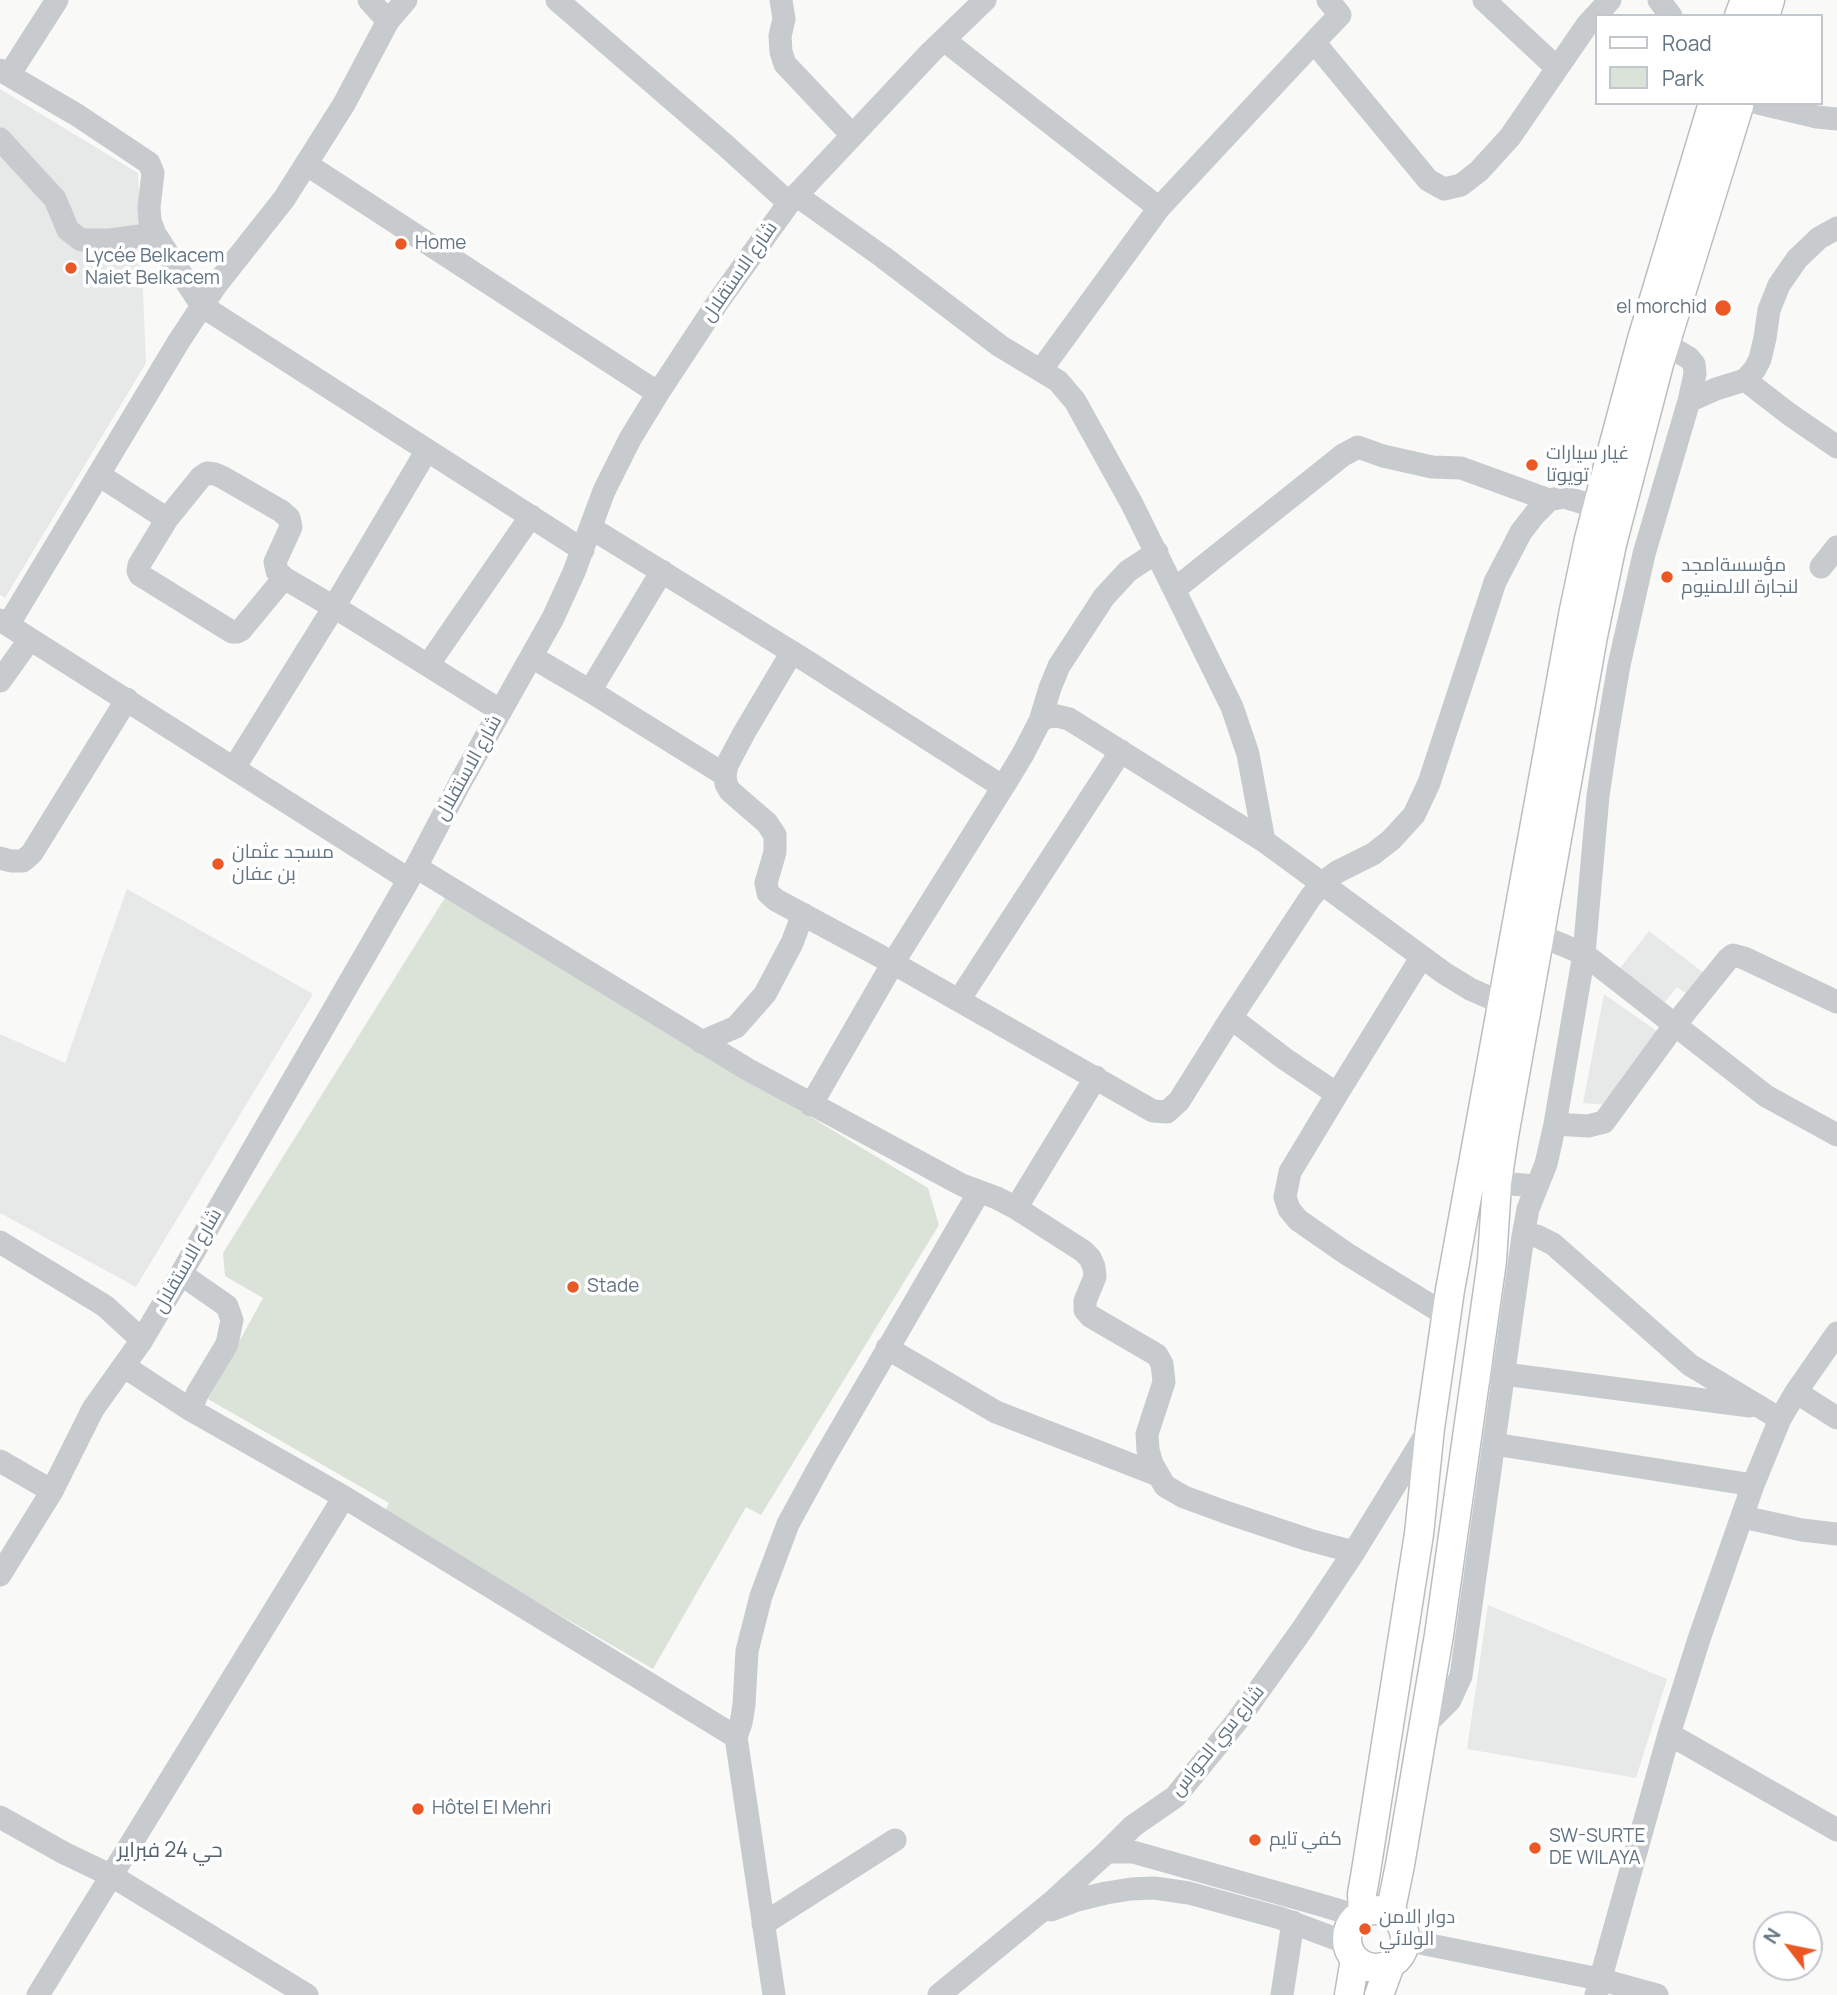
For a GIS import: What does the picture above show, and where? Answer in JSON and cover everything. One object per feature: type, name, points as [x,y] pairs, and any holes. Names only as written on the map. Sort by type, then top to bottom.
[{"type":"main road","points":[[1349,1995],[1362,1930],[1424,1726],[1492,1261],[1497,1183],[1593,636],[1612,544],[1665,344],[1734,105]]},
{"type":"main road","points":[[1362,1930],[1401,1925],[1405,1940],[1401,1955],[1390,1965],[1371,1968],[1362,1930],[1362,1894],[1419,1534],[1446,1315],[1571,628],[1597,507],[1642,339],[1734,105]]},
{"type":"main road","points":[[1379,1995],[1390,1965]]},
{"type":"street","points":[[57,0],[4,72],[78,115],[149,163],[153,173],[150,221],[155,234],[202,306],[583,550]]},
{"type":"street","points":[[369,0],[388,21]]},
{"type":"street","points":[[406,0],[388,21],[363,71],[284,199],[216,285],[179,341],[99,475],[4,623],[234,768],[747,1069],[962,1185],[1016,1208],[1083,1251],[1090,1258],[1095,1277],[1085,1301],[1085,1310],[1090,1316],[1153,1353],[1160,1360],[1164,1382],[1147,1434],[1148,1450],[1165,1486],[1184,1497],[1308,1541],[1353,1552]]},
{"type":"street","points":[[557,0],[725,145],[793,199],[904,272],[1000,346],[1058,381],[1075,401],[1157,552],[1240,727],[1252,770],[1264,841]]},
{"type":"street","points":[[781,0],[784,19],[780,52],[785,64],[852,135]]},
{"type":"street","points":[[1041,370],[1159,208],[1339,15],[1328,0]]},
{"type":"street","points":[[1484,0],[1557,68]]},
{"type":"street","points":[[1597,14],[1610,0]]},
{"type":"street","name":"شارع الاستقلال","points":[[0,1575],[52,1491],[93,1409],[142,1340],[412,873],[553,618],[609,481],[658,393],[720,299],[793,199],[979,2]]},
{"type":"street","points":[[1314,43],[1429,180],[1444,188],[1461,185],[1479,171],[1510,137],[1596,15]]},
{"type":"street","points":[[944,40],[1159,208]]},
{"type":"street","points":[[1740,105],[1837,119]]},
{"type":"street","points":[[0,139],[55,199],[68,230],[81,240],[110,240],[155,234]]},
{"type":"street","points":[[306,164],[658,393]]},
{"type":"street","points":[[1689,401],[1745,380],[1755,369],[1760,359],[1769,310],[1779,285],[1797,259],[1819,238],[1837,228]]},
{"type":"street","points":[[1424,1726],[1450,1700],[1461,1676],[1523,1236],[1528,1209],[1546,1164],[1555,1125],[1584,954],[1598,796],[1619,665],[1644,554],[1695,374],[1694,364],[1689,358],[1665,344]]},
{"type":"street","points":[[1745,380],[1837,447]]},
{"type":"street","points":[[1174,589],[1343,454],[1358,447],[1383,456],[1432,467],[1461,468],[1549,500],[1564,497],[1597,507]]},
{"type":"street","points":[[234,768],[334,607],[426,450]]},
{"type":"street","points":[[284,578],[241,630],[232,632],[138,571],[167,519],[201,477],[215,474],[289,517],[291,527],[275,562],[277,571],[284,578],[501,711]]},
{"type":"street","points":[[99,475],[167,519]]},
{"type":"street","points":[[792,652],[744,733],[727,765],[725,775],[730,790],[767,823],[775,835],[775,852],[766,883],[768,893],[776,900],[894,963],[1153,1111],[1167,1112],[1179,1101],[1322,883],[1337,872],[1373,855],[1414,815],[1429,783],[1495,582],[1521,532],[1549,500]]},
{"type":"street","points":[[428,665],[531,516]]},
{"type":"street","points":[[591,528],[1003,787]]},
{"type":"street","points":[[1821,567],[1837,547]]},
{"type":"street","points":[[811,1105],[894,963],[1023,754],[1040,721],[1059,666],[1104,597],[1128,571],[1157,552]]},
{"type":"street","points":[[590,691],[662,571]]},
{"type":"street","points":[[0,681],[30,639]]},
{"type":"street","points":[[532,657],[725,775]]},
{"type":"street","points":[[4,865],[23,861],[32,853],[127,699]]},
{"type":"street","points":[[1040,721],[1057,716],[1069,719],[1264,841],[1421,958],[1471,989],[1502,1003]]},
{"type":"street","points":[[959,1000],[1121,751]]},
{"type":"street","points":[[701,1042],[736,1027],[765,994],[792,943],[803,914]]},
{"type":"street","points":[[1539,935],[1584,954],[1766,1096],[1837,1135]]},
{"type":"street","points":[[1555,1125],[1588,1126],[1604,1122],[1674,1026],[1733,955],[1837,1002]]},
{"type":"street","points":[[1421,958],[1290,1172],[1285,1197],[1289,1209],[1298,1220],[1347,1254],[1446,1315]]},
{"type":"street","points":[[1231,1018],[1337,1094]]},
{"type":"street","points":[[1016,1208],[1096,1077]]},
{"type":"street","points":[[1497,1183],[1537,1186]]},
{"type":"street","points":[[774,1995],[736,1737],[744,1705],[747,1651],[761,1595],[788,1524],[979,1192]]},
{"type":"street","points":[[1523,1236],[1537,1237],[1553,1244],[1690,1365],[1780,1419]]},
{"type":"street","points":[[0,1242],[105,1306],[142,1340]]},
{"type":"street","points":[[181,1274],[227,1306],[232,1320],[227,1344],[197,1394],[191,1410]]},
{"type":"street","points":[[1597,1987],[1699,1639],[1753,1485],[1780,1419],[1837,1333]]},
{"type":"street","points":[[887,1348],[996,1412],[1158,1475]]},
{"type":"street","points":[[125,1367],[191,1410],[344,1497],[736,1737]]},
{"type":"street","points":[[1476,1370],[1759,1407]]},
{"type":"street","points":[[1796,1392],[1837,1419]]},
{"type":"street","name":"شارع سي الحواس","points":[[939,1995],[1035,1917],[1133,1826],[1175,1797],[1230,1731],[1304,1627],[1430,1428]]},
{"type":"street","points":[[1494,1444],[1753,1485]]},
{"type":"street","points":[[0,1461],[52,1491]]},
{"type":"street","points":[[38,1995],[344,1497]]},
{"type":"street","points":[[1743,1517],[1802,1530],[1837,1534]]},
{"type":"street","points":[[1670,1734],[1837,1830]]},
{"type":"street","points":[[0,1817],[112,1876],[307,1995]]},
{"type":"street","points":[[764,1924],[895,1840]]},
{"type":"street","points":[[1107,1852],[1133,1852],[1341,1911],[1362,1930]]},
{"type":"street","points":[[1035,1917],[1077,1900],[1131,1889],[1154,1888],[1202,1896],[1293,1922],[1362,1930]]},
{"type":"street","points":[[1282,1995],[1293,1922]]},
{"type":"street","points":[[1405,1940],[1597,1987],[1657,1995]]},
{"type":"shaded area","name":"Lycée Belkacem Naiet Belkacem","points":[[0,89],[138,173],[146,363],[5,598],[0,595]]},
{"type":"shaded area","points":[[127,889],[313,994],[136,1287],[0,1213],[0,1034],[65,1063]]},
{"type":"shaded area","points":[[1649,931],[1704,973],[1687,994],[1677,987],[1662,1006],[1617,972]]},
{"type":"shaded area","points":[[1604,994],[1658,1032],[1607,1105],[1583,1103]]},
{"type":"shaded area","points":[[1488,1605],[1667,1679],[1636,1778],[1467,1749]]},
{"type":"green space","name":"Stade","points":[[446,896],[928,1188],[939,1225],[761,1515],[746,1507],[653,1669],[384,1513],[389,1503],[208,1399],[263,1298],[225,1276],[223,1253]]},
{"type":"place","name":"Home","points":[[401,244]]},
{"type":"place","name":"Lycée Belkacem Naiet Belkacem","points":[[71,268]]},
{"type":"place","name":"el morchid","points":[[1723,308]]},
{"type":"place","name":"غيار سيارات تويوتا","points":[[1532,465]]},
{"type":"place","name":"مؤسسةامجد لنجارة الالمنيوم","points":[[1667,577]]},
{"type":"place","name":"مسجد عثمان بن عفان","points":[[218,864]]},
{"type":"place","name":"Stade","points":[[573,1287]]},
{"type":"place","name":"Hôtel El Mehri","points":[[418,1809]]},
{"type":"place","name":"كفي تايم","points":[[1255,1840]]},
{"type":"place","name":"SW-SURTE DE WILAYA","points":[[1535,1848]]},
{"type":"place","name":"دوار الامن الولائي","points":[[1365,1929]]},
{"type":"district","name":"حي 24 فبراير","points":[[170,1851]]}]
